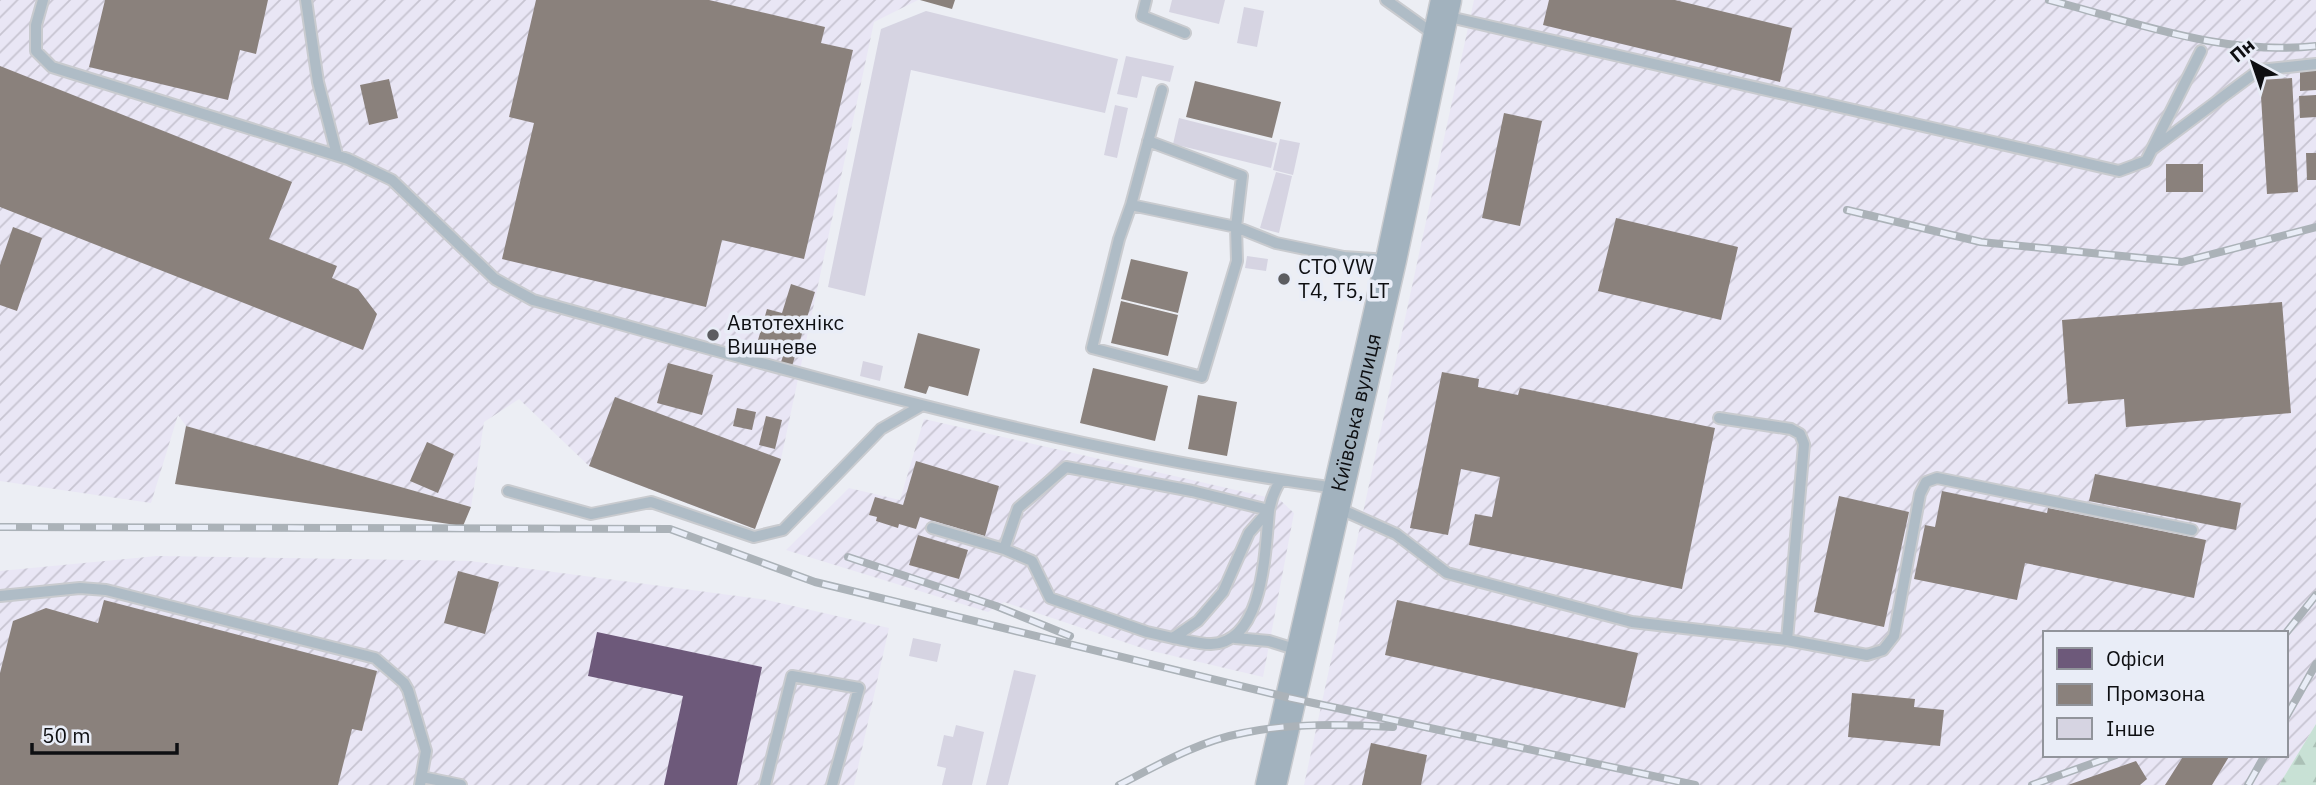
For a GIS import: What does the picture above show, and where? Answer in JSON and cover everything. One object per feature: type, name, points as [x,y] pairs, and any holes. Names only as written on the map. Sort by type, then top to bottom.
[{"type":"main road","name":"Київська вулиця","points":[[1271,785],[1391,260],[1442,17]]},
{"type":"lane","points":[[43,0],[36,25],[36,51],[52,67],[337,155],[392,180],[495,279],[533,300],[921,406],[1240,475],[1280,481],[1337,498],[1396,534],[1447,573],[1632,622],[1787,640],[1867,655],[1883,650],[1894,636],[1920,494],[1926,482],[1937,478],[2192,530]]},
{"type":"lane","points":[[306,0],[318,82],[337,155]]},
{"type":"lane","points":[[1146,0],[1142,16],[1185,33]]},
{"type":"lane","points":[[1386,0],[1442,17],[2119,170],[2146,161],[2201,51]]},
{"type":"lane","points":[[2152,150],[2259,70],[2316,64]]},
{"type":"lane","points":[[1148,141],[1242,176],[1236,227],[1237,261],[1202,377],[1092,348],[1161,90]]},
{"type":"lane","points":[[1130,205],[1236,227],[1276,243],[1344,257],[1391,260]]},
{"type":"lane","points":[[508,491],[591,514],[651,502],[754,537],[783,530],[881,429],[921,406]]},
{"type":"lane","points":[[1719,418],[1791,429],[1800,434],[1804,444],[1787,640]]},
{"type":"lane","points":[[1004,549],[1018,508],[1066,467],[1192,491],[1269,510]]},
{"type":"lane","points":[[1173,638],[1198,621],[1223,592],[1249,533],[1269,510],[1280,481]]},
{"type":"lane","points":[[1235,638],[1252,613],[1269,539],[1269,510]]},
{"type":"lane","points":[[932,528],[1004,549],[1032,561],[1050,598],[1147,632],[1212,644],[1235,638],[1269,641],[1301,651]]},
{"type":"lane","points":[[3,598],[80,588],[106,590],[374,658],[404,683],[408,691],[426,751],[421,781],[461,785]]},
{"type":"lane","points":[[765,785],[792,676],[859,688],[832,785]]},
{"type":"shaded area","points":[[0,0],[918,0],[874,22],[781,459],[755,529],[589,466],[519,399],[484,422],[471,507],[186,426],[178,415],[151,503],[0,481]]},
{"type":"shaded area","points":[[1474,0],[2316,0],[2316,724],[2279,785],[1304,785]]},
{"type":"shaded area","points":[[924,419],[1280,500],[1294,513],[1263,677],[1148,650],[1004,602],[988,612],[786,550],[849,488],[900,500]]},
{"type":"shaded area","points":[[157,556],[470,561],[767,600],[889,628],[854,785],[0,785],[0,571]]},
{"type":"green space","points":[[2316,724],[2316,785],[2279,785]]},
{"type":"building: Офіси","points":[[597,632],[762,667],[737,785],[664,785],[683,696],[588,676]]},
{"type":"building: Промзона","points":[[105,0],[268,0],[256,54],[240,50],[228,100],[89,67]]},
{"type":"building: Промзона","points":[[536,0],[709,0],[825,27],[821,43],[853,50],[804,259],[722,240],[706,307],[502,259],[534,123],[509,117]]},
{"type":"building: Промзона","points":[[920,0],[955,0],[952,9]]},
{"type":"building: Промзона","points":[[1549,0],[1675,0],[1792,28],[1780,82],[1543,25]]},
{"type":"building: Промзона","points":[[0,66],[292,182],[269,239],[337,266],[332,278],[358,289],[377,314],[363,350],[0,207]]},
{"type":"building: Промзона","points":[[2300,66],[2316,66],[2316,90],[2300,91]]},
{"type":"building: Промзона","points":[[2292,78],[2298,192],[2267,194],[2260,80]]},
{"type":"building: Промзона","points":[[389,79],[398,118],[369,125],[360,85]]},
{"type":"building: Промзона","points":[[1195,81],[1281,102],[1272,138],[1186,117]]},
{"type":"building: Промзона","points":[[2316,95],[2316,117],[2300,118],[2299,96]]},
{"type":"building: Промзона","points":[[1504,113],[1542,121],[1520,226],[1482,218]]},
{"type":"building: Промзона","points":[[2306,153],[2316,153],[2316,180],[2307,180]]},
{"type":"building: Промзона","points":[[2166,164],[2203,164],[2203,192],[2166,192]]},
{"type":"building: Промзона","points":[[1616,218],[1738,247],[1721,320],[1598,291]]},
{"type":"building: Промзона","points":[[13,227],[42,238],[17,311],[0,305],[0,265]]},
{"type":"building: Промзона","points":[[1131,259],[1188,272],[1178,313],[1121,299]]},
{"type":"building: Промзона","points":[[791,284],[815,292],[792,366],[781,362],[783,356],[756,347],[767,309],[782,313]]},
{"type":"building: Промзона","points":[[1121,301],[1178,315],[1168,356],[1111,343]]},
{"type":"building: Промзона","points":[[2282,302],[2291,413],[2126,427],[2124,399],[2068,404],[2062,320]]},
{"type":"building: Промзона","points":[[918,333],[980,349],[968,396],[929,386],[926,394],[904,388]]},
{"type":"building: Промзона","points":[[668,363],[713,375],[702,415],[657,403]]},
{"type":"building: Промзона","points":[[1093,368],[1168,386],[1155,441],[1080,423]]},
{"type":"building: Промзона","points":[[1442,372],[1479,379],[1478,387],[1518,395],[1520,388],[1715,428],[1682,589],[1469,545],[1475,514],[1492,517],[1500,477],[1461,469],[1448,535],[1410,528]]},
{"type":"building: Промзона","points":[[1198,395],[1237,402],[1227,456],[1188,449]]},
{"type":"building: Промзона","points":[[615,397],[781,459],[755,529],[589,466]]},
{"type":"building: Промзона","points":[[737,408],[756,412],[752,430],[733,426]]},
{"type":"building: Промзона","points":[[766,416],[782,420],[775,449],[759,445]]},
{"type":"building: Промзона","points":[[186,426],[471,507],[463,526],[175,484]]},
{"type":"building: Промзона","points":[[427,442],[454,454],[438,493],[410,481]]},
{"type":"building: Промзона","points":[[916,461],[999,486],[985,536],[920,517],[916,529],[899,524],[898,528],[876,521],[877,517],[869,515],[875,497],[903,505]]},
{"type":"building: Промзона","points":[[2095,474],[2241,503],[2236,530],[2089,501]]},
{"type":"building: Промзона","points":[[1942,491],[2047,513],[2048,508],[2206,540],[2194,598],[2025,563],[2017,600],[1914,579],[1925,525],[1935,527]]},
{"type":"building: Промзона","points":[[1839,496],[1909,512],[1884,627],[1814,612]]},
{"type":"building: Промзона","points":[[918,535],[968,550],[959,579],[909,565]]},
{"type":"building: Промзона","points":[[458,571],[499,582],[485,634],[444,623]]},
{"type":"building: Промзона","points":[[104,600],[377,671],[362,731],[352,729],[338,785],[0,785],[0,673],[13,621],[46,608],[98,623]]},
{"type":"building: Промзона","points":[[1397,600],[1638,653],[1625,708],[1385,655]]},
{"type":"building: Промзона","points":[[1852,693],[1915,699],[1914,707],[1944,710],[1940,746],[1848,737]]},
{"type":"building: Промзона","points":[[1371,743],[1427,755],[1421,785],[1362,785]]},
{"type":"building: Промзона","points":[[2183,757],[2229,757],[2212,785],[2165,785]]},
{"type":"building: Промзона","points":[[2136,761],[2147,779],[2140,785],[2068,785]]},
{"type":"building: Інше","points":[[1172,0],[1225,0],[1219,24],[1169,12]]},
{"type":"building: Інше","points":[[1244,7],[1264,11],[1257,47],[1237,43]]},
{"type":"building: Інше","points":[[926,11],[1118,59],[1105,113],[911,70],[865,296],[828,287],[881,29]]},
{"type":"building: Інше","points":[[1126,56],[1174,66],[1170,82],[1142,76],[1137,98],[1117,94]]},
{"type":"building: Інше","points":[[1115,105],[1128,108],[1117,158],[1104,155]]},
{"type":"building: Інше","points":[[1179,118],[1277,143],[1271,168],[1173,144]]},
{"type":"building: Інше","points":[[1280,139],[1300,143],[1293,175],[1273,170]]},
{"type":"building: Інше","points":[[1276,172],[1292,176],[1279,233],[1260,228]]},
{"type":"building: Інше","points":[[1247,256],[1268,259],[1266,271],[1245,268]]},
{"type":"building: Інше","points":[[863,361],[883,366],[880,381],[860,376]]},
{"type":"building: Інше","points":[[913,638],[941,644],[937,662],[909,656]]},
{"type":"building: Інше","points":[[1014,670],[1036,675],[1008,785],[986,785]]},
{"type":"building: Інше","points":[[956,725],[984,732],[972,785],[942,785],[946,768],[937,766],[944,735],[953,737]]},
{"type":"railway","points":[[2049,0],[2214,42],[2282,48],[2316,46]]},
{"type":"railway","points":[[1847,210],[1981,242],[2182,262],[2316,227]]},
{"type":"railway","points":[[0,527],[670,529],[815,582],[1290,698],[1695,785]]},
{"type":"railway","points":[[848,557],[996,606],[1070,636]]},
{"type":"railway","points":[[2288,631],[2316,595]]},
{"type":"railway","points":[[2288,713],[2316,664]]},
{"type":"railway","points":[[1119,785],[1195,748],[1243,733],[1318,725],[1393,727]]},
{"type":"railway","points":[[2032,785],[2110,757]]},
{"type":"railway","points":[[2248,785],[2264,757]]},
{"type":"place","name":"СТО VW T4, T5, LT","points":[[1284,279]]},
{"type":"place","name":"Автотехнікс Вишневе","points":[[713,335]]}]
